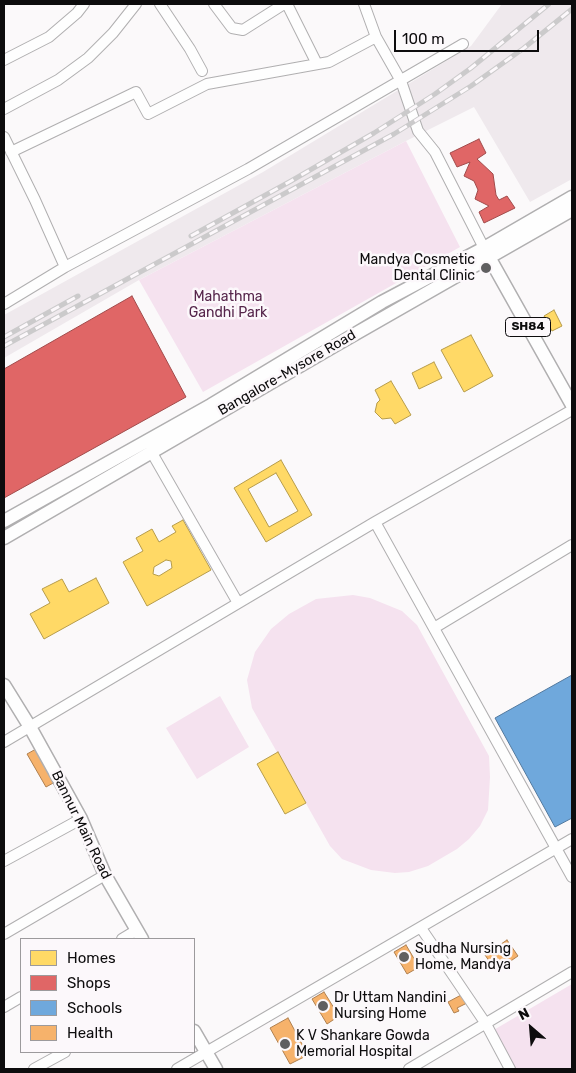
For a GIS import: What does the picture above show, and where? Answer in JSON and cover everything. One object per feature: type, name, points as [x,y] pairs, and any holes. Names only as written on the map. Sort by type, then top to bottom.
[{"type":"main road","name":"Bangalore-Mysore Road","points":[[4,538],[152,453],[486,252],[572,197]]},
{"type":"main road","name":"Bangalore-Mysore Road","points":[[4,521],[211,405],[382,302],[572,210]]},
{"type":"main road","name":"SH84","points":[[486,252],[572,405]]},
{"type":"main road","name":"Bannur Main Road","points":[[4,685],[30,727],[81,819],[105,876],[140,935]]},
{"type":"main road","points":[[195,1033],[216,1069]]},
{"type":"street","points":[[4,60],[49,38],[77,13],[84,4]]},
{"type":"street","points":[[4,108],[58,80],[88,58],[113,33],[136,4]]},
{"type":"street","points":[[160,4],[190,49],[202,71]]},
{"type":"street","points":[[214,4],[228,24],[236,30],[243,30],[284,4]]},
{"type":"street","points":[[288,4],[317,64]]},
{"type":"street","points":[[364,4],[376,37],[401,81],[418,131],[435,152],[486,252]]},
{"type":"street","points":[[11,152],[136,92],[148,114],[207,84],[328,62],[376,37]]},
{"type":"street","points":[[4,304],[65,267],[248,169],[463,44]]},
{"type":"street","points":[[4,137],[65,267]]},
{"type":"street","points":[[4,742],[375,522],[572,410]]},
{"type":"street","points":[[152,453],[238,603]]},
{"type":"street","points":[[375,522],[572,877]]},
{"type":"street","points":[[434,628],[572,545]]},
{"type":"street","points":[[4,861],[81,819]]},
{"type":"street","points":[[177,1069],[572,840]]},
{"type":"street","points":[[4,934],[105,876]]},
{"type":"street","points":[[421,928],[486,1024],[510,1069]]},
{"type":"street","points":[[126,938],[140,935]]},
{"type":"street","points":[[409,1069],[572,972]]},
{"type":"street","points":[[4,1007],[20,998]]},
{"type":"street","points":[[34,1069],[63,1053]]},
{"type":"shaded area","points":[[502,4],[572,4],[572,179],[530,202],[474,107],[139,280],[4,358],[4,315],[263,172],[471,46]]},
{"type":"green space","name":"Mahathma Gandhi Park","points":[[406,141],[460,247],[203,392],[139,280]]},
{"type":"green space","points":[[353,595],[370,598],[402,611],[417,625],[489,756],[488,810],[480,826],[457,849],[428,866],[409,872],[395,873],[371,870],[342,859],[330,846],[252,708],[247,680],[255,652],[271,629],[289,614],[316,599]]},
{"type":"green space","points":[[220,696],[249,747],[197,779],[166,728]]},
{"type":"green space","points":[[572,984],[572,1069],[516,1069],[492,1031]]},
{"type":"building: Homes","points":[[554,310],[562,326],[552,331],[544,316]]},
{"type":"building: Homes","points":[[471,335],[493,376],[464,392],[441,350]]},
{"type":"building: Homes","points":[[434,362],[442,378],[419,389],[412,373]]},
{"type":"building: Homes","points":[[391,381],[411,415],[395,424],[391,418],[382,419],[375,412],[377,403],[380,400],[375,390]]},
{"type":"building: Homes","points":[[281,460],[312,515],[266,542],[234,488]],"holes":[[[276,473],[298,511],[269,527],[248,489]]]},
{"type":"building: Homes","points":[[183,520],[211,570],[147,606],[123,562],[143,551],[136,538],[152,529],[159,542],[176,532],[172,526]],"holes":[[[166,560],[171,561],[172,568],[159,576],[153,574],[154,567]]]},
{"type":"building: Homes","points":[[96,578],[109,603],[44,639],[30,614],[50,603],[42,589],[62,579],[69,592]]},
{"type":"building: Homes","points":[[278,752],[306,803],[285,814],[257,764]]},
{"type":"building: Shops","points":[[479,139],[486,153],[477,159],[493,174],[496,195],[499,200],[507,196],[515,208],[484,223],[479,212],[489,206],[475,199],[478,190],[474,181],[464,176],[470,162],[457,167],[450,153]]},
{"type":"building: Shops","points":[[132,296],[186,397],[4,498],[4,369]]},
{"type":"building: Schools","points":[[572,675],[572,818],[555,827],[495,718]]},
{"type":"building: Health","points":[[36,749],[55,782],[46,787],[27,754]]},
{"type":"building: Health","points":[[507,940],[518,956],[496,971],[485,955]]},
{"type":"building: Health","points":[[406,945],[419,967],[407,974],[394,952]]},
{"type":"building: Health","points":[[324,992],[339,1016],[327,1024],[312,999]]},
{"type":"building: Health","points":[[463,994],[467,1003],[457,1008],[459,1011],[454,1013],[448,1002]]},
{"type":"building: Health","points":[[288,1018],[308,1055],[290,1064],[270,1028]]},
{"type":"railway","points":[[191,236],[374,133],[435,94],[471,68],[549,4]]},
{"type":"railway","points":[[4,346],[394,134],[471,86],[524,48],[572,9]]},
{"type":"railway","points":[[4,337],[78,296]]},
{"type":"place","name":"Mandya Cosmetic Dental Clinic","points":[[486,268]]},
{"type":"place","name":"Sudha Nursing Home, Mandya","points":[[404,957]]},
{"type":"place","name":"Dr Uttam Nandini Nursing Home","points":[[323,1006]]},
{"type":"place","name":"K V Shankare Gowda Memorial Hospital","points":[[285,1044]]}]
